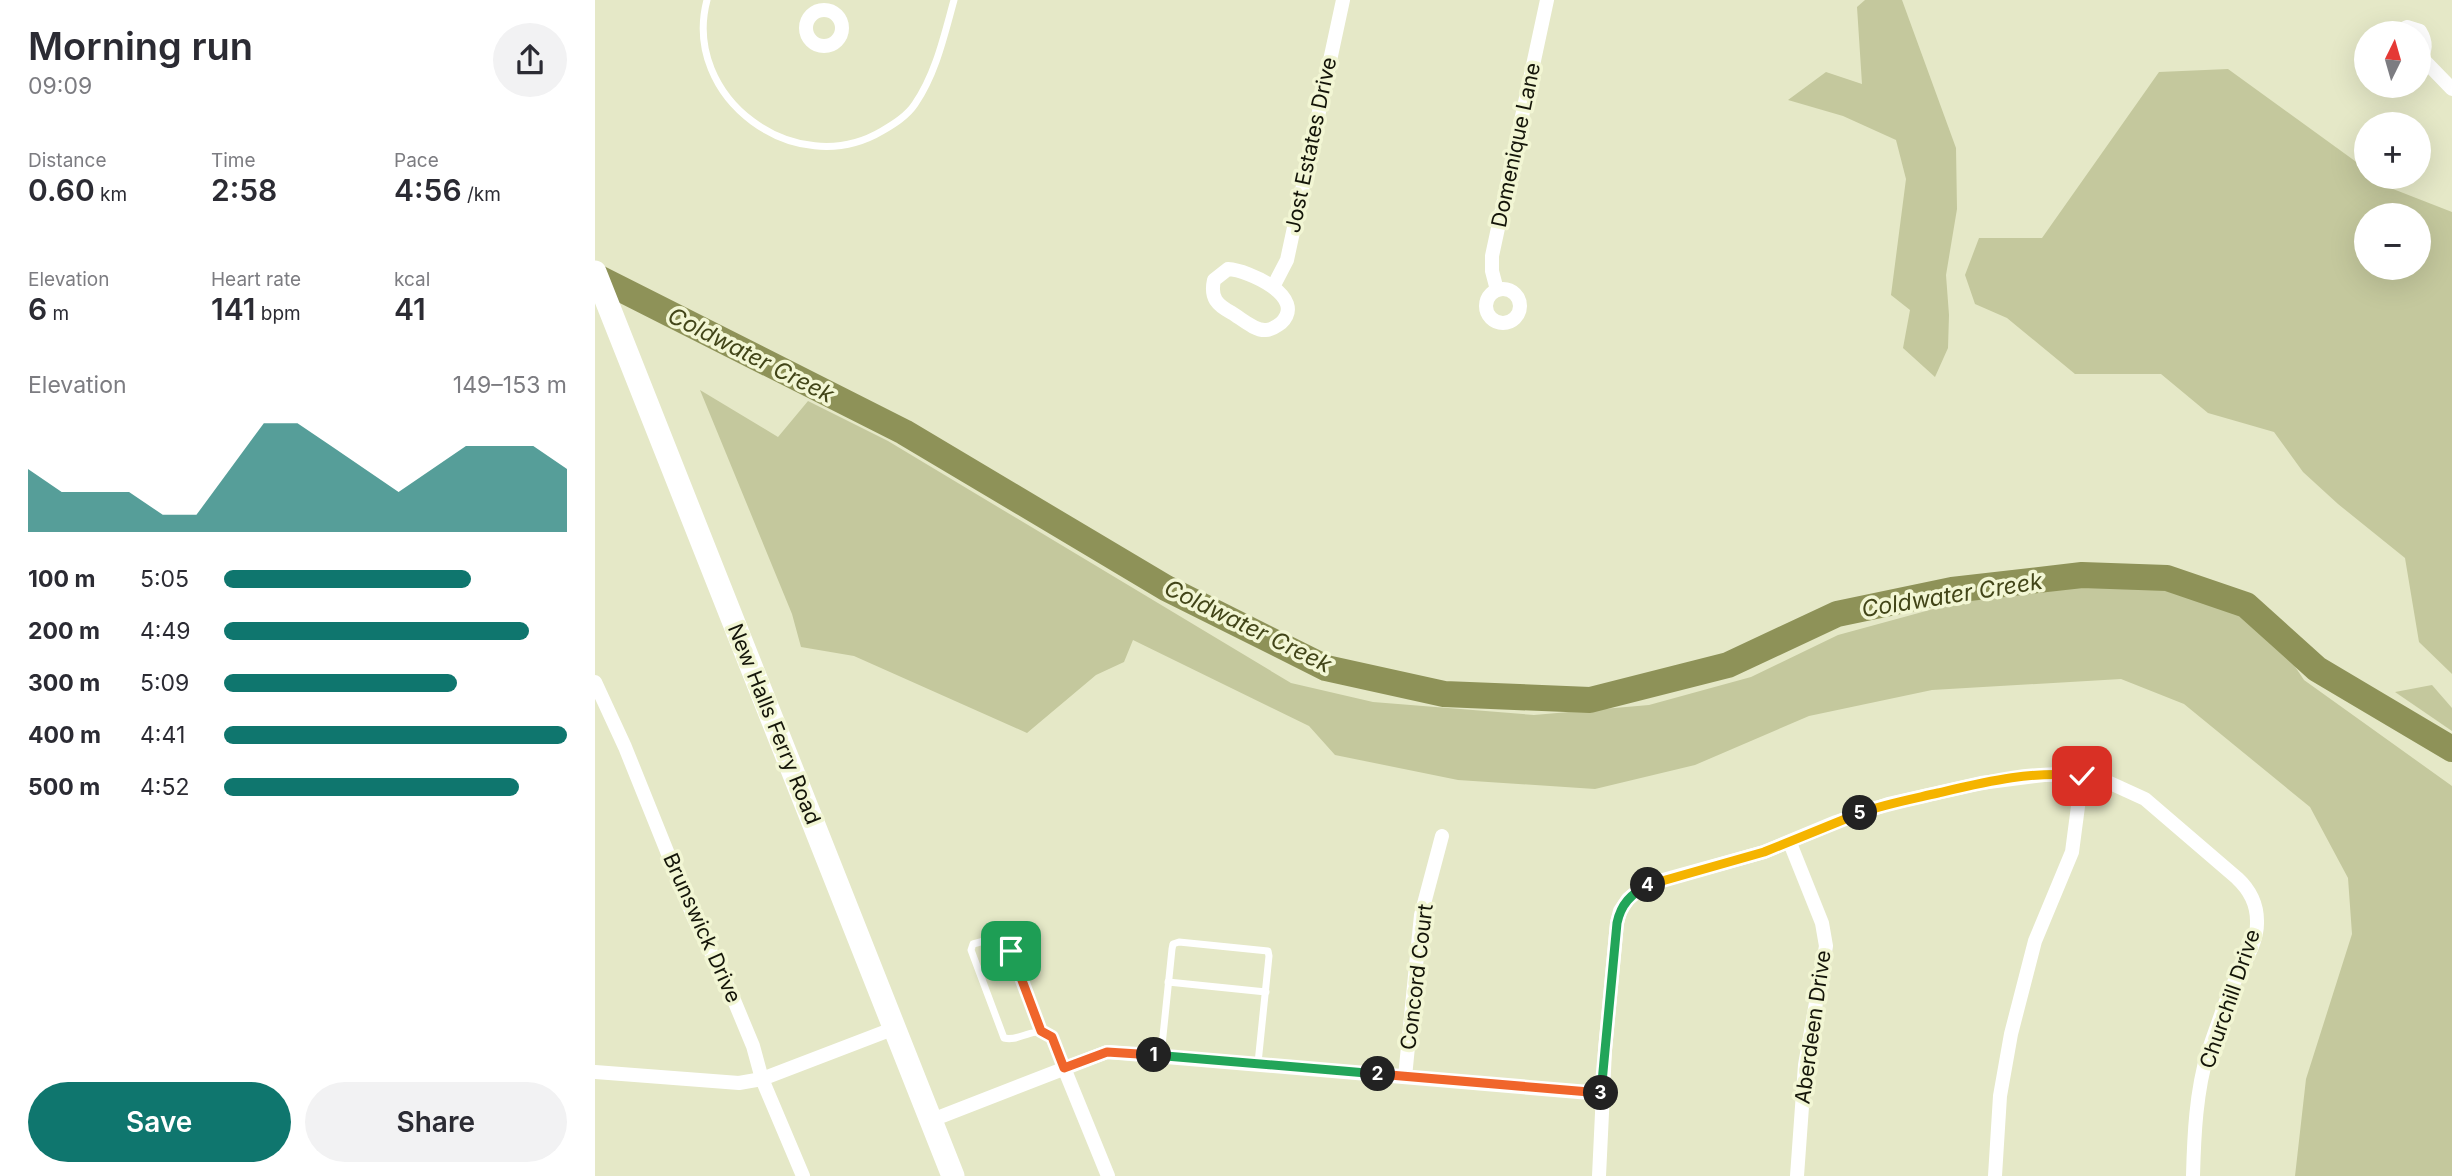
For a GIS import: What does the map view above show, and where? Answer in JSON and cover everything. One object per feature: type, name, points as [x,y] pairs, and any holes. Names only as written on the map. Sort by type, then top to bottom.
[{"type":"main road","name":"New Halls Ferry Road","points":[[595,272],[953,1176]]},
{"type":"street","points":[[836,15],[843,0]]},
{"type":"street","name":"Jost Estates Drive","points":[[1273,287],[1287,260],[1342,0]]},
{"type":"street","name":"Domenique Lane","points":[[1497,290],[1492,271],[1492,256],[1547,0]]},
{"type":"street","points":[[2431,69],[2452,89]]},
{"type":"street","points":[[1228,269],[1241,270],[1273,287],[1284,297],[1287,306],[1285,320],[1266,330],[1257,328],[1222,307],[1214,299],[1212,288],[1214,280],[1228,269]]},
{"type":"street","name":"Brunswick Drive","points":[[595,682],[625,747],[693,916],[731,993],[753,1046],[762,1079],[803,1176]]},
{"type":"street","points":[[1599,1176],[1602,1094],[1617,923],[1627,899],[1653,883],[1732,863],[1888,804],[1995,781],[2064,774],[2082,776],[2072,852],[2035,941],[2011,1034],[2000,1096],[1995,1176]]},
{"type":"street","name":"Churchill Drive","points":[[2082,776],[2110,783],[2145,799],[2244,884],[2250,890],[2255,905],[2257,922],[2254,940],[2230,990],[2208,1055],[2199,1103],[2193,1176]]},
{"type":"street","name":"Concord Court","points":[[1405,1077],[1421,915],[1442,836]]},
{"type":"street","name":"Aberdeen Drive","points":[[1790,843],[1822,923],[1826,946],[1805,1065],[1797,1176]]},
{"type":"street","points":[[595,1072],[739,1083],[762,1079],[895,1028]]},
{"type":"street","points":[[932,1120],[1107,1052],[1602,1094]]},
{"type":"street","points":[[1064,1068],[1108,1176]]},
{"type":"lane","points":[[707,0],[704,12],[706,57],[723,91],[737,109],[751,122],[789,142],[833,146],[870,139],[901,118],[914,105],[933,71],[954,0]]},
{"type":"lane","points":[[1041,1031],[1006,1040],[1002,1035],[971,950],[973,944],[991,938],[999,940],[1011,951],[1041,1031],[1052,1037],[1064,1068]]},
{"type":"lane","points":[[1161,1055],[1172,949],[1176,942],[1268,951],[1258,1063]]},
{"type":"lane","points":[[1168,982],[1266,992]]},
{"type":"green space","points":[[1865,0],[1902,0],[1956,148],[1957,209],[1946,275],[1948,348],[1935,377],[1903,348],[1910,310],[1891,295],[1906,179],[1896,140],[1843,116],[1788,100],[1826,72],[1862,84],[1857,7]]},
{"type":"green space","points":[[2228,69],[2354,160],[2354,189],[2393,189],[2429,203],[2354,203],[2354,280],[2431,280],[2431,204],[2452,212],[2452,674],[2419,642],[2405,558],[2303,472],[2274,432],[2208,413],[2161,374],[2075,374],[2007,318],[1975,304],[1965,275],[1979,238],[2042,238],[2159,72]]},
{"type":"green space","points":[[700,390],[778,437],[808,401],[888,441],[1291,683],[1373,702],[1534,715],[1649,705],[1751,677],[1838,635],[1970,599],[2058,582],[2141,579],[2190,590],[2248,618],[2290,659],[2304,680],[2452,786],[2452,1176],[2295,1176],[2306,1079],[2352,934],[2348,878],[2310,807],[2184,704],[2121,679],[1932,690],[1809,716],[1695,765],[1595,789],[1458,780],[1335,755],[1309,726],[1133,640],[1124,662],[1096,675],[1027,733],[854,656],[801,647],[792,614]]},
{"type":"green space","points":[[2432,685],[2452,708],[2452,731],[2395,692]]},
{"type":"waterway","name":"Coldwater Creek","points":[[595,276],[904,432],[1166,588],[1326,668],[1444,694],[1590,700],[1728,665],[1837,614],[1952,590],[2082,575],[2167,578],[2246,605],[2317,669],[2452,749]]},
{"type":"route","points":[[1011,951],[1041,1031],[1052,1037],[1064,1068],[1107,1052],[1602,1094],[1617,923],[1627,899],[1645,886],[1732,863],[1888,804],[2008,779],[2064,774],[2082,776]]}]
